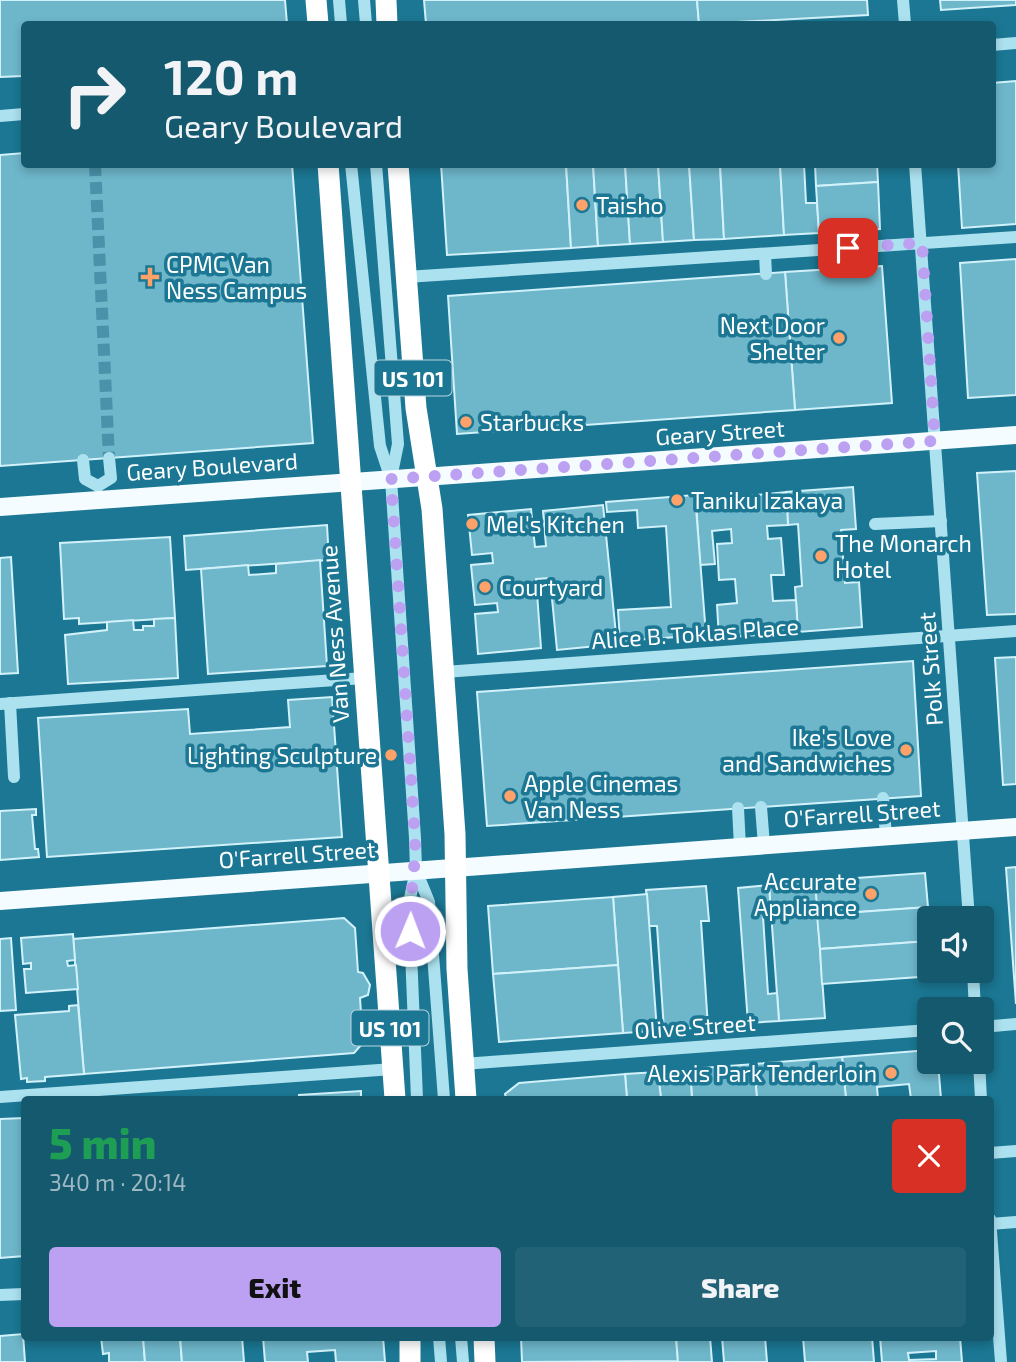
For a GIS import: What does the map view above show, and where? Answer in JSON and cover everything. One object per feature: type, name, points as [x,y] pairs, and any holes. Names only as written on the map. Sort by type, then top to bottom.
[{"type":"highway","points":[[316,0],[318,21]]},
{"type":"highway","points":[[386,0],[387,21]]},
{"type":"highway","name":"Van Ness Avenue","points":[[328,168],[395,1096]]},
{"type":"highway","name":"US 101","points":[[398,168],[416,408],[427,477],[444,672],[457,867],[457,969],[466,1096]]},
{"type":"highway","points":[[410,1341],[410,1362]]},
{"type":"highway","points":[[484,1341],[485,1362]]},
{"type":"main road","name":"Geary Street","points":[[427,477],[1016,435]]},
{"type":"main road","name":"Geary Boulevard","points":[[0,507],[99,493],[427,477]]},
{"type":"main road","name":"O'Farrell Street","points":[[0,901],[1016,827]]},
{"type":"street","points":[[339,0],[341,21]]},
{"type":"street","points":[[364,0],[366,21]]},
{"type":"street","points":[[903,0],[905,21]]},
{"type":"street","points":[[996,45],[1016,43]]},
{"type":"street","points":[[0,116],[21,114]]},
{"type":"street","points":[[351,168],[380,446],[391,479],[416,870],[409,903],[417,1096]]},
{"type":"street","points":[[376,168],[398,444],[391,479]]},
{"type":"street","name":"Polk Street","points":[[915,168],[968,906]]},
{"type":"street","points":[[406,278],[1016,237]]},
{"type":"street","points":[[765,254],[766,274]]},
{"type":"street","points":[[83,460],[85,479],[99,493],[111,478],[109,458]]},
{"type":"street","points":[[875,524],[941,521]]},
{"type":"street","name":"Alice B. Toklas Place","points":[[444,672],[1016,631]]},
{"type":"street","points":[[13,777],[5,704],[364,678]]},
{"type":"street","points":[[883,799],[886,836]]},
{"type":"street","points":[[761,807],[764,845]]},
{"type":"street","points":[[738,808],[740,847]]},
{"type":"street","points":[[416,870],[429,902],[444,1096]]},
{"type":"street","points":[[994,1026],[1016,1024]]},
{"type":"street","name":"Olive Street","points":[[463,1063],[917,1031]]},
{"type":"street","points":[[0,1097],[393,1069]]},
{"type":"street","points":[[980,1074],[981,1096]]},
{"type":"street","points":[[994,1153],[1016,1151]]},
{"type":"street","points":[[994,1222],[1016,1222]]},
{"type":"street","points":[[994,1264],[1001,1362]]},
{"type":"street","points":[[0,1296],[21,1294]]},
{"type":"street","points":[[439,1341],[441,1362]]},
{"type":"street","points":[[461,1341],[463,1362]]},
{"type":"building","points":[[0,0],[285,0],[287,21],[21,21],[21,76],[0,77]]},
{"type":"building","points":[[424,0],[697,0],[699,21],[426,21]]},
{"type":"building","points":[[697,0],[867,0],[868,15],[699,21]]},
{"type":"building","points":[[940,0],[1016,0],[1016,5],[941,10]]},
{"type":"building","points":[[1016,81],[1016,224],[962,228],[958,168],[996,168],[996,83]]},
{"type":"building","name":"CPMC Van Ness Campus","points":[[21,153],[21,168],[292,168],[313,443],[0,466],[0,155]]},
{"type":"building","points":[[441,168],[566,168],[571,248],[447,255]]},
{"type":"building","name":"Taisho","points":[[566,168],[593,168],[598,246],[571,248]]},
{"type":"building","points":[[593,168],[625,168],[630,244],[598,246]]},
{"type":"building","points":[[625,168],[658,168],[663,242],[630,244]]},
{"type":"building","points":[[658,168],[689,168],[694,240],[663,242]]},
{"type":"building","points":[[689,168],[720,168],[724,239],[694,240]]},
{"type":"building","points":[[720,168],[780,168],[784,235],[724,239]]},
{"type":"building","points":[[780,168],[804,168],[806,203],[817,203],[819,233],[784,235]]},
{"type":"building","points":[[815,168],[877,168],[878,182],[816,186]]},
{"type":"building","points":[[878,182],[880,229],[819,233],[816,186]]},
{"type":"building","points":[[1016,259],[1016,395],[968,398],[960,263]]},
{"type":"building","name":"Next Door Shelter","points":[[882,266],[892,403],[795,410],[785,272]]},
{"type":"building","points":[[785,272],[795,410],[457,434],[448,296]]},
{"type":"building","points":[[1016,471],[1016,614],[987,615],[977,473]]},
{"type":"building","name":"The Monarch Hotel","points":[[853,487],[856,529],[841,530],[845,583],[859,582],[862,627],[798,632],[795,587],[802,586],[798,524],[788,525],[786,492]]},
{"type":"building","points":[[786,492],[788,525],[767,526],[768,539],[781,538],[784,575],[771,575],[773,601],[796,600],[798,632],[719,638],[717,605],[737,603],[735,579],[719,580],[717,544],[732,543],[731,529],[712,531],[715,564],[700,565],[696,501]]},
{"type":"building","points":[[695,495],[706,635],[620,641],[618,610],[671,607],[666,526],[638,528],[637,510],[607,512],[606,502]]},
{"type":"building","points":[[603,505],[617,644],[557,650],[550,578],[536,579],[541,648],[478,654],[475,614],[498,612],[497,603],[475,605],[471,565],[493,563],[492,553],[472,555],[468,515],[531,509],[535,547],[546,546],[543,511]]},
{"type":"building","points":[[327,525],[329,560],[186,570],[184,536]]},
{"type":"building","points":[[170,537],[175,618],[79,624],[79,618],[64,619],[60,543]]},
{"type":"building","points":[[11,557],[18,673],[0,674],[0,558]]},
{"type":"building","points":[[320,560],[327,666],[208,674],[201,569],[248,565],[249,575],[276,573],[276,564]]},
{"type":"building","points":[[175,618],[178,678],[68,684],[65,635],[107,630],[107,622],[133,620],[134,630],[143,630],[143,626],[154,626],[154,619]]},
{"type":"building","points":[[1016,657],[1016,784],[1003,785],[995,658]]},
{"type":"building","points":[[913,661],[921,796],[487,826],[477,692]]},
{"type":"building","points":[[332,697],[342,837],[47,857],[38,718],[188,709],[190,734],[290,727],[288,700]]},
{"type":"building","points":[[36,809],[36,815],[32,815],[35,849],[38,849],[39,857],[0,860],[0,811]]},
{"type":"building","points":[[1016,867],[1016,1004],[1006,868]]},
{"type":"building","name":"Accurate Appliance","points":[[925,873],[928,906],[817,915],[815,881]]},
{"type":"building","points":[[815,881],[825,1018],[779,1021],[769,885]]},
{"type":"building","points":[[769,885],[771,915],[763,916],[768,994],[777,993],[779,1021],[748,1023],[738,888]]},
{"type":"building","points":[[706,886],[709,921],[701,921],[708,1027],[664,1030],[657,926],[649,926],[646,890]]},
{"type":"building","points":[[647,894],[657,1031],[623,1033],[613,897]]},
{"type":"building","points":[[613,897],[618,965],[493,974],[488,906]]},
{"type":"building","points":[[917,908],[917,942],[820,949],[817,915]]},
{"type":"building","points":[[344,918],[355,928],[358,972],[363,973],[370,985],[368,995],[360,998],[363,1043],[354,1053],[84,1074],[73,939]]},
{"type":"building","points":[[73,934],[75,960],[67,961],[68,966],[76,965],[78,989],[26,993],[24,969],[31,969],[31,963],[23,964],[21,938]]},
{"type":"building","points":[[11,938],[16,1010],[0,1011],[0,939]]},
{"type":"building","points":[[917,942],[917,977],[822,984],[820,949]]},
{"type":"building","points":[[618,965],[623,1033],[499,1042],[493,974]]},
{"type":"building","points":[[78,1005],[84,1074],[45,1077],[45,1081],[27,1082],[27,1078],[21,1079],[15,1015],[69,1011],[69,1006]]},
{"type":"building","name":"Alexis Park Tenderloin","points":[[917,1051],[917,1074],[939,1074],[941,1096],[911,1096],[909,1084],[877,1087],[878,1096],[846,1096],[842,1057]]},
{"type":"building","points":[[842,1057],[846,1096],[757,1096],[754,1064]]},
{"type":"building","points":[[754,1064],[757,1096],[692,1096],[690,1069]]},
{"type":"building","points":[[690,1069],[692,1096],[661,1096],[658,1072]]},
{"type":"building","points":[[658,1072],[661,1096],[627,1096],[625,1074]]},
{"type":"building","points":[[625,1074],[627,1096],[505,1096],[519,1083]]},
{"type":"building","points":[[361,1091],[361,1096],[299,1095]]},
{"type":"building","points":[[21,1118],[21,1256],[0,1258],[0,1119]]},
{"type":"building","points":[[21,1334],[25,1362],[0,1362],[0,1336]]},
{"type":"building","points":[[101,1341],[143,1341],[145,1362],[109,1362],[109,1353],[103,1354]]},
{"type":"building","points":[[143,1341],[180,1341],[182,1362],[145,1362]]},
{"type":"building","points":[[180,1341],[242,1341],[244,1362],[182,1362]]},
{"type":"building","points":[[263,1341],[383,1341],[385,1362],[336,1362],[335,1350],[307,1352],[308,1362],[265,1362]]},
{"type":"building","points":[[521,1341],[676,1341],[678,1361],[522,1362]]},
{"type":"building","points":[[676,1341],[710,1341],[712,1362],[678,1362]]},
{"type":"building","points":[[722,1341],[765,1341],[767,1362],[724,1362]]},
{"type":"building","points":[[803,1341],[872,1341],[874,1362],[805,1362]]},
{"type":"building","points":[[880,1341],[960,1341],[962,1362],[882,1362]],"holes":[[[936,1351],[936,1359],[909,1360],[908,1353]]]},
{"type":"tunnel","points":[[95,168],[109,458]]},
{"type":"place","name":"Taisho","points":[[582,205]]},
{"type":"place","name":"CPMC Van Ness Campus","points":[[150,277]]},
{"type":"place","name":"Next Door Shelter","points":[[839,338]]},
{"type":"place","name":"Starbucks","points":[[466,422]]},
{"type":"place","name":"Taniku Izakaya","points":[[677,500]]},
{"type":"place","name":"Mel's Kitchen","points":[[472,524]]},
{"type":"place","name":"The Monarch Hotel","points":[[821,556]]},
{"type":"place","name":"Courtyard","points":[[485,587]]},
{"type":"place","name":"Ike's Love and Sandwiches","points":[[906,750]]},
{"type":"place","name":"Lighting Sculpture","points":[[391,755]]},
{"type":"place","name":"Apple Cinemas Van Ness","points":[[510,796]]},
{"type":"place","name":"Accurate Appliance","points":[[871,894]]},
{"type":"place","name":"Alexis Park Tenderloin","points":[[891,1073]]},
{"type":"route","points":[[410,931],[409,903],[416,870],[415,838],[391,479],[935,441],[922,243],[848,248]]}]
